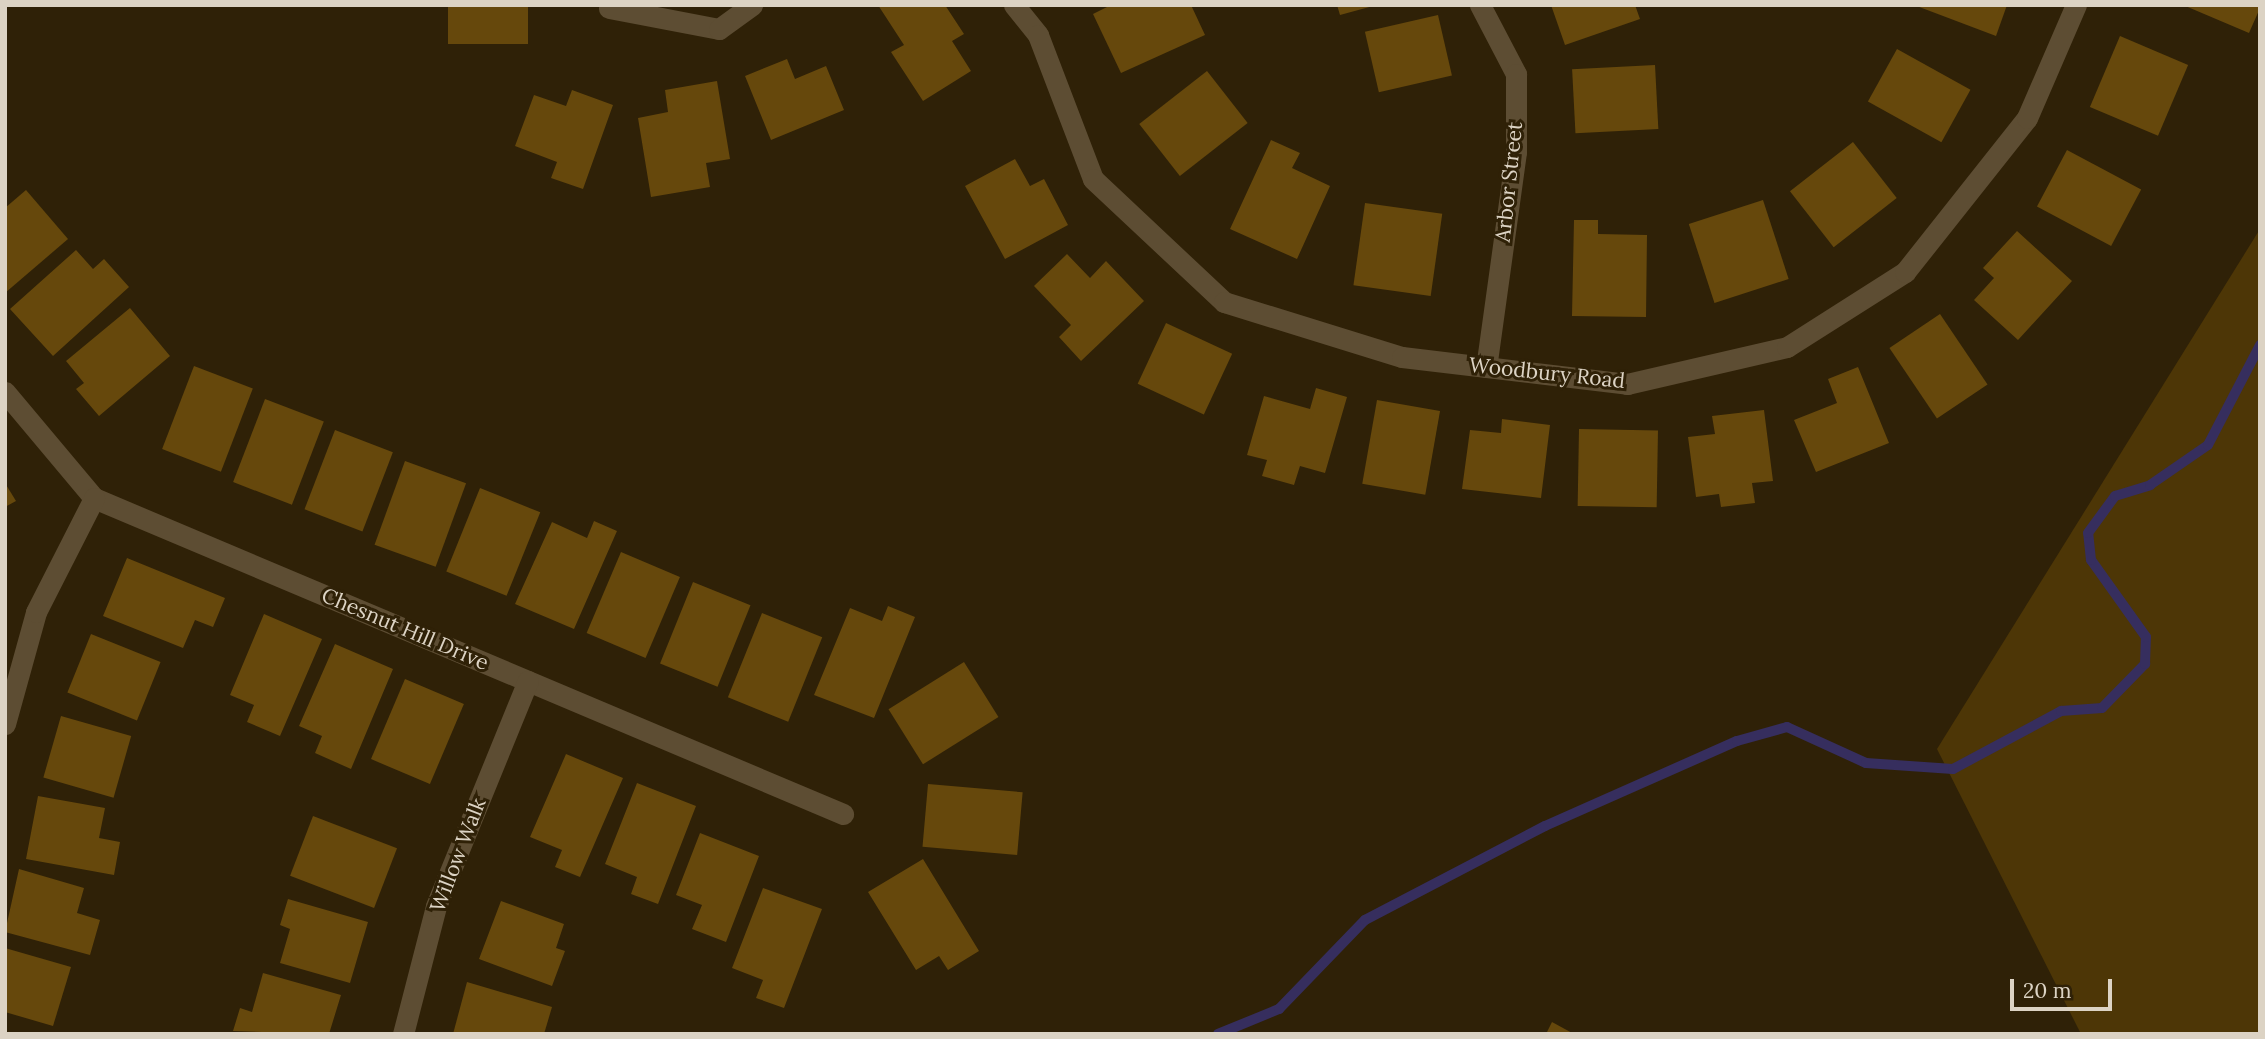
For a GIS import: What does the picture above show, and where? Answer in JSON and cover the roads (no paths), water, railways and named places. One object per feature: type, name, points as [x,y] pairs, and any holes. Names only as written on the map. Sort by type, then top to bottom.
[{"type":"street","points":[[609,8],[719,29],[752,5]]},
{"type":"street","name":"Woodbury Road","points":[[1014,5],[1038,35],[1093,179],[1224,302],[1402,357],[1627,384],[1787,346],[1905,272],[2027,118],[2076,5]]},
{"type":"street","name":"Arbor Street","points":[[1480,5],[1516,74],[1516,152],[1486,368]]},
{"type":"street","name":"Chesnut Hill Drive","points":[[5,392],[94,498],[843,814]]},
{"type":"street","points":[[5,724],[36,612],[94,498]]},
{"type":"street","name":"Willow Walk","points":[[403,1034],[436,906],[528,681]]},
{"type":"waterway","points":[[1218,1034],[1279,1009],[1365,920],[1545,826],[1737,741],[1787,727],[1866,763],[1953,769],[2061,711],[2102,708],[2145,664],[2146,637],[2091,560],[2088,533],[2115,496],[2150,485],[2208,445],[2260,345]]}]
